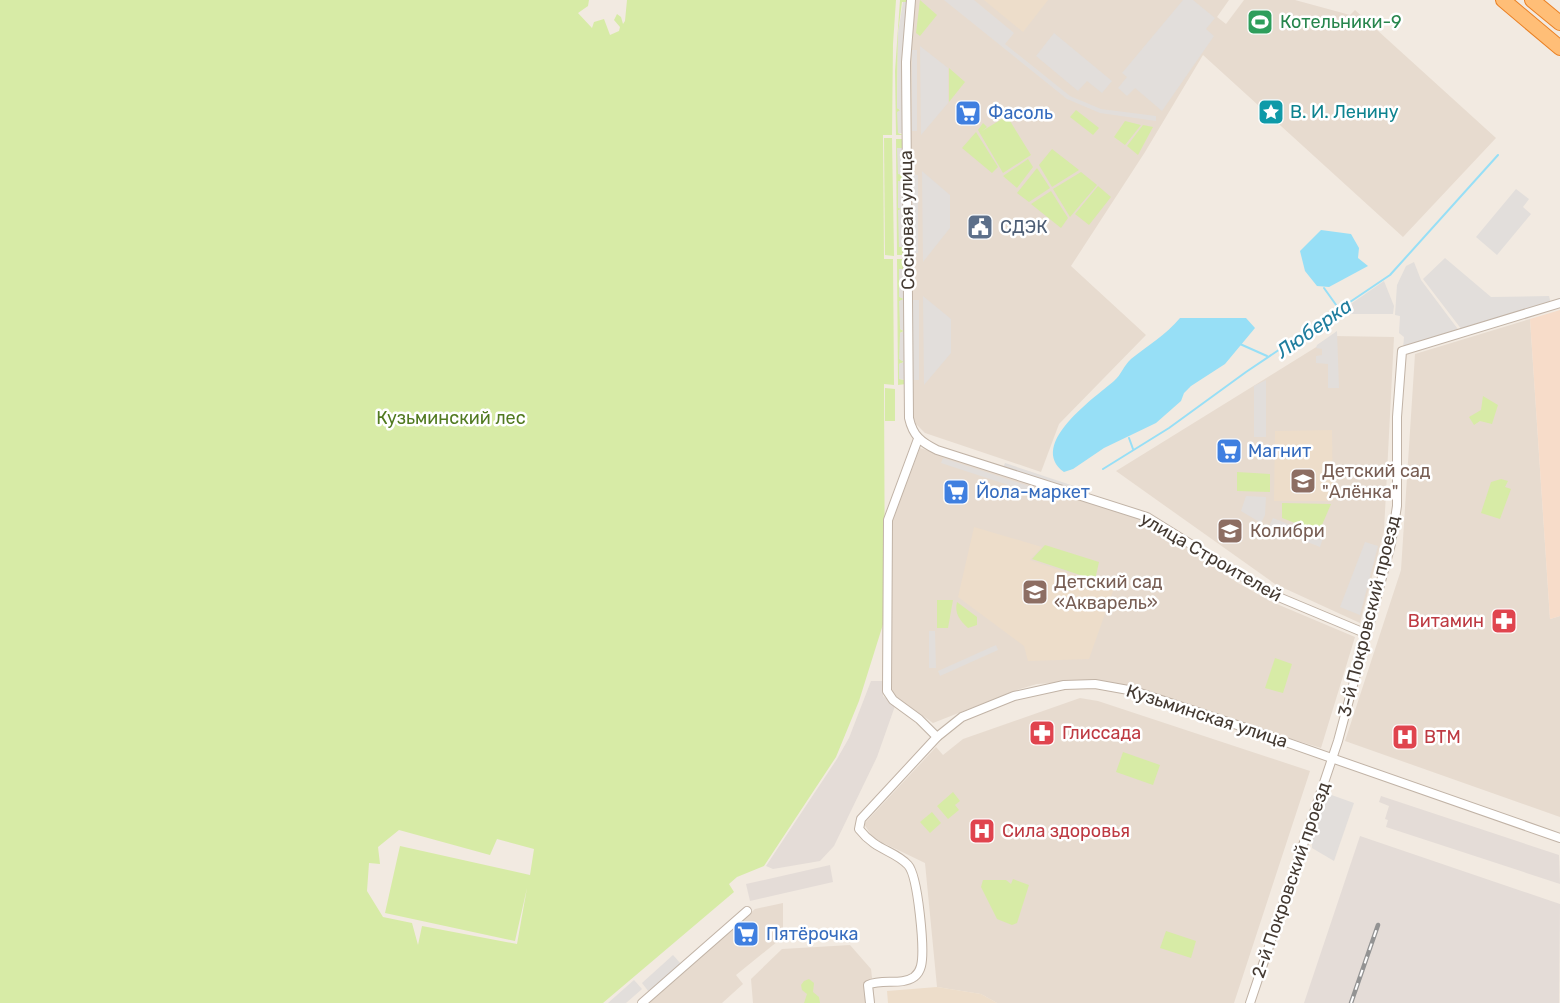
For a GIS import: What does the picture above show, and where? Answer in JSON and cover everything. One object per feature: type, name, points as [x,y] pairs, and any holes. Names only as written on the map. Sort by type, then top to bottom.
[{"type":"highway","points":[[1503,0],[1560,48]]},
{"type":"highway","points":[[1532,0],[1560,23]]},
{"type":"street","name":"Сосновая улица","points":[[911,0],[906,62],[909,418],[911,429],[918,439]]},
{"type":"street","name":"3-й Покровский проезд","points":[[1333,758],[1390,544],[1397,506],[1397,417],[1402,351],[1560,303]]},
{"type":"street","name":"улица Строителей","points":[[918,439],[937,450],[1147,517],[1265,591],[1367,634]]},
{"type":"street","points":[[918,439],[888,520],[887,691],[893,700],[919,719],[937,737]]},
{"type":"street","name":"Кузьминская улица","points":[[870,1003],[868,986],[909,979],[920,970],[922,960],[917,886],[912,871],[902,860],[868,841],[859,830],[861,819],[937,737],[962,717],[993,703],[1064,685],[1095,684],[1134,691],[1560,838]]},
{"type":"street","name":"2-й Покровский проезд","points":[[1250,1003],[1333,758]]},
{"type":"street","points":[[642,1003],[747,911]]},
{"type":"shaded area","points":[[915,0],[1229,0],[1217,17],[1226,24],[1244,0],[1295,0],[1350,15],[1355,10],[1496,138],[1403,237],[1203,55],[1145,152],[1071,266],[1146,335],[1059,424],[1041,472],[925,433],[916,424],[912,414],[909,36]]},
{"type":"shaded area","points":[[944,0],[974,0],[1014,33],[1005,44],[1070,96],[1101,109],[1156,116],[1156,121],[1100,113],[1067,99]]},
{"type":"shaded area","points":[[984,0],[1048,0],[1023,32]]},
{"type":"shaded area","points":[[1183,0],[1193,0],[1215,18],[1206,29],[1214,36],[1162,111],[1135,88],[1127,96],[1118,88],[1127,77],[1122,73]]},
{"type":"shaded area","points":[[903,2],[908,2],[903,55],[903,133],[898,133],[897,112],[900,110],[897,108],[898,33]]},
{"type":"shaded area","points":[[1054,33],[1112,81],[1102,93],[1087,81],[1078,91],[1036,56]]},
{"type":"shaded area","points":[[920,46],[948,68],[948,103],[921,135]]},
{"type":"shaded area","points":[[912,50],[917,50],[917,131],[912,131]]},
{"type":"shaded area","points":[[897,148],[904,148],[904,247],[899,247],[898,210],[903,209],[898,208],[898,181],[902,181],[902,175],[898,174]]},
{"type":"shaded area","points":[[922,171],[950,195],[950,228],[923,262]]},
{"type":"shaded area","points":[[912,175],[918,175],[918,253],[913,253]]},
{"type":"shaded area","points":[[1516,189],[1529,199],[1523,207],[1531,214],[1497,255],[1476,237]]},
{"type":"shaded area","points":[[1445,258],[1491,297],[1549,296],[1551,304],[1462,330],[1423,279]]},
{"type":"shaded area","points":[[1414,262],[1421,280],[1460,332],[1403,349],[1404,337],[1399,333],[1400,316],[1395,315],[1397,285],[1406,266]]},
{"type":"shaded area","points":[[899,269],[905,269],[906,380],[899,379],[899,364],[904,362],[899,359],[900,333],[904,331],[900,329],[899,301],[904,299],[899,297]]},
{"type":"shaded area","points":[[1384,281],[1394,306],[1393,314],[1345,314],[1345,308]]},
{"type":"shaded area","points":[[923,296],[951,319],[951,353],[924,385]]},
{"type":"shaded area","points":[[913,300],[919,300],[919,380],[913,380]]},
{"type":"shaded area","points":[[1560,310],[1560,616],[1550,619],[1530,319]]},
{"type":"shaded area","points":[[1530,319],[1550,619],[1560,616],[1560,817],[1345,741],[1401,570],[1415,354]]},
{"type":"shaded area","points":[[1337,331],[1339,388],[1328,388],[1328,364],[1316,363],[1316,356],[1322,355],[1322,349],[1316,348]]},
{"type":"shaded area","points":[[1334,336],[1394,337],[1384,531],[1360,623],[1275,584],[1116,471]]},
{"type":"shaded area","points":[[1266,380],[1266,437],[1254,437],[1254,386]]},
{"type":"shaded area","name":"Детский сад \"Алёнка\"","points":[[1332,430],[1333,501],[1274,501],[1275,431]]},
{"type":"shaded area","points":[[920,448],[1151,523],[1238,583],[1272,602],[1355,637],[1321,748],[1098,680],[1037,684],[933,723],[891,693],[891,522]]},
{"type":"shaded area","points":[[943,458],[1044,491],[1042,496],[941,463]]},
{"type":"shaded area","points":[[1005,463],[1080,488],[1078,493],[1003,468]]},
{"type":"shaded area","points":[[1246,496],[1266,497],[1265,515],[1261,523],[1241,511]]},
{"type":"shaded area","points":[[1273,518],[1323,538],[1320,547],[1269,527]]},
{"type":"shaded area","name":"Детский сад «Акварель»","points":[[974,527],[1042,547],[1030,560],[1114,588],[1089,659],[1028,661],[1024,646],[958,597]]},
{"type":"shaded area","points":[[1365,542],[1378,546],[1360,615],[1340,607]]},
{"type":"shaded area","points":[[929,631],[935,631],[936,668],[929,668]]},
{"type":"shaded area","points":[[996,645],[998,650],[940,676],[938,671]]},
{"type":"shaded area","points":[[871,681],[883,681],[883,696],[895,706],[877,757],[834,846],[820,861],[773,869],[766,866],[849,738]]},
{"type":"shaded area","points":[[1080,698],[1098,701],[1310,771],[1234,1003],[997,1003],[981,994],[937,987],[925,863],[873,838],[864,824],[936,747],[943,755],[963,739]]},
{"type":"shaded area","points":[[1326,793],[1354,803],[1334,861],[1312,848],[1312,837]]},
{"type":"shaded area","points":[[1381,796],[1559,855],[1560,884],[1386,827],[1388,820],[1385,819],[1389,806],[1379,802]]},
{"type":"shaded area","points":[[1360,836],[1560,904],[1559,1003],[1304,1003]]},
{"type":"shaded area","points":[[830,865],[833,882],[750,901],[746,884]]},
{"type":"shaded area","points":[[783,903],[783,937],[736,975],[743,984],[722,1003],[647,1003],[755,909]]},
{"type":"shaded area","points":[[850,945],[871,969],[875,1003],[753,1003],[751,979],[782,949]]},
{"type":"shaded area","points":[[673,955],[681,964],[649,992],[642,983]]},
{"type":"shaded area","points":[[634,980],[642,989],[626,1003],[608,1003]]},
{"type":"shaded area","points":[[937,987],[981,994],[997,1003],[888,1003],[887,991]]},
{"type":"green space","name":"Кузьминский лес","points":[[0,0],[589,0],[588,6],[578,13],[592,28],[594,22],[604,19],[610,35],[619,31],[620,27],[614,20],[617,14],[621,17],[623,24],[625,21],[627,0],[896,0],[892,135],[883,135],[884,259],[893,259],[894,385],[884,384],[885,618],[859,701],[836,757],[764,866],[737,877],[729,884],[734,892],[603,1003],[0,1003]],"holes":[[[399,830],[490,855],[497,839],[534,849],[530,875],[400,846],[385,913],[515,941],[527,888],[517,944],[422,926],[418,945],[412,923],[383,917],[367,891],[369,863],[380,864],[378,847]]]},
{"type":"green space","points":[[900,0],[908,0],[908,2],[902,2],[898,33],[897,108],[900,110],[898,133],[903,135],[896,135],[895,71]]},
{"type":"green space","points":[[920,0],[937,15],[920,36],[916,33]]},
{"type":"green space","points":[[949,68],[965,82],[949,102]]},
{"type":"green space","points":[[1076,110],[1099,128],[1093,135],[1070,117]]},
{"type":"green space","points":[[1007,116],[1031,155],[1003,173],[978,130],[983,123],[987,127],[982,131]]},
{"type":"green space","points":[[1125,121],[1141,125],[1125,145],[1114,137]]},
{"type":"green space","points":[[1143,125],[1153,127],[1138,155],[1127,146]]},
{"type":"green space","points":[[976,132],[998,167],[992,173],[962,148]]},
{"type":"green space","points":[[884,138],[892,138],[894,256],[885,255]]},
{"type":"green space","points":[[896,139],[903,139],[904,148],[898,148],[898,174],[902,174],[902,181],[898,181],[899,208],[903,209],[899,210],[899,247],[904,247],[905,255],[897,255]]},
{"type":"green space","points":[[1052,149],[1079,170],[1052,187],[1039,165]]},
{"type":"green space","points":[[1028,159],[1033,167],[1017,188],[1003,176]]},
{"type":"green space","points":[[1037,168],[1050,188],[1029,202],[1017,193]]},
{"type":"green space","points":[[1081,172],[1097,185],[1070,217],[1053,189]]},
{"type":"green space","points":[[1098,186],[1111,197],[1089,225],[1075,214]]},
{"type":"green space","points":[[1051,191],[1068,218],[1061,228],[1031,204]]},
{"type":"green space","points":[[897,259],[905,259],[905,269],[899,269],[900,297],[904,299],[900,301],[900,329],[904,331],[900,333],[900,359],[904,362],[899,364],[899,379],[906,380],[906,384],[898,385]]},
{"type":"green space","points":[[885,388],[895,389],[895,421],[885,421]]},
{"type":"green space","points":[[1483,396],[1498,405],[1492,424],[1480,421],[1474,425],[1469,417],[1481,410]]},
{"type":"green space","points":[[1237,472],[1270,474],[1270,492],[1237,491]]},
{"type":"green space","points":[[1501,479],[1508,481],[1505,487],[1511,489],[1500,519],[1481,513],[1491,482]]},
{"type":"green space","points":[[1282,503],[1331,504],[1319,532],[1282,518]]},
{"type":"green space","points":[[1045,545],[1099,562],[1095,580],[1032,559]]},
{"type":"green space","points":[[937,600],[953,600],[948,628],[937,628]]},
{"type":"green space","points":[[957,602],[977,617],[977,625],[968,628],[962,623],[957,613]]},
{"type":"green space","points":[[1275,658],[1292,664],[1283,693],[1265,688]]},
{"type":"green space","points":[[1123,752],[1160,765],[1153,785],[1116,772]]},
{"type":"green space","points":[[953,792],[960,801],[955,805],[959,810],[948,819],[937,806]]},
{"type":"green space","points":[[932,812],[941,823],[930,833],[920,822]]},
{"type":"green space","points":[[1013,879],[1029,885],[1017,923],[1012,925],[997,919],[981,887],[983,880],[1006,880],[1011,884]]},
{"type":"green space","points":[[1166,931],[1196,941],[1191,958],[1160,948]]},
{"type":"green space","points":[[809,979],[814,983],[813,992],[819,997],[820,1003],[804,1003],[807,994],[802,990],[801,985]]},
{"type":"water","points":[[1321,230],[1351,234],[1359,248],[1358,258],[1368,266],[1329,287],[1317,286],[1305,271],[1300,251]]},
{"type":"water","points":[[1180,318],[1246,318],[1255,328],[1225,364],[1191,386],[1184,393],[1181,401],[1156,423],[1104,448],[1073,469],[1064,472],[1055,461],[1053,449],[1058,436],[1080,410],[1116,379],[1131,359],[1163,335]]},
{"type":"waterway","name":"Люберка","points":[[1103,469],[1169,428],[1246,372],[1390,275],[1498,155]]},
{"type":"waterway","points":[[1324,288],[1339,309]]},
{"type":"waterway","points":[[1240,344],[1267,356]]},
{"type":"waterway","points":[[1129,438],[1133,449]]},
{"type":"railway","points":[[1351,1003],[1378,925]]},
{"type":"place","name":"Котельники-9","points":[[1260,22]]},
{"type":"place","name":"В. И. Ленину","points":[[1271,112]]},
{"type":"place","name":"Фасоль","points":[[968,113]]},
{"type":"place","name":"СДЭК","points":[[980,227]]},
{"type":"place","name":"Магнит","points":[[1229,451]]},
{"type":"place","name":"Детский сад \"Алёнка\"","points":[[1303,481]]},
{"type":"place","name":"Йола-маркет","points":[[956,492]]},
{"type":"place","name":"Колибри","points":[[1230,531]]},
{"type":"place","name":"Детский сад «Акварель»","points":[[1035,592]]},
{"type":"place","name":"Витамин","points":[[1504,621]]},
{"type":"place","name":"Глиссада","points":[[1042,733]]},
{"type":"place","name":"ВТМ","points":[[1405,737]]},
{"type":"place","name":"Сила здоровья","points":[[982,831]]},
{"type":"place","name":"Пятёрочка","points":[[746,934]]}]
